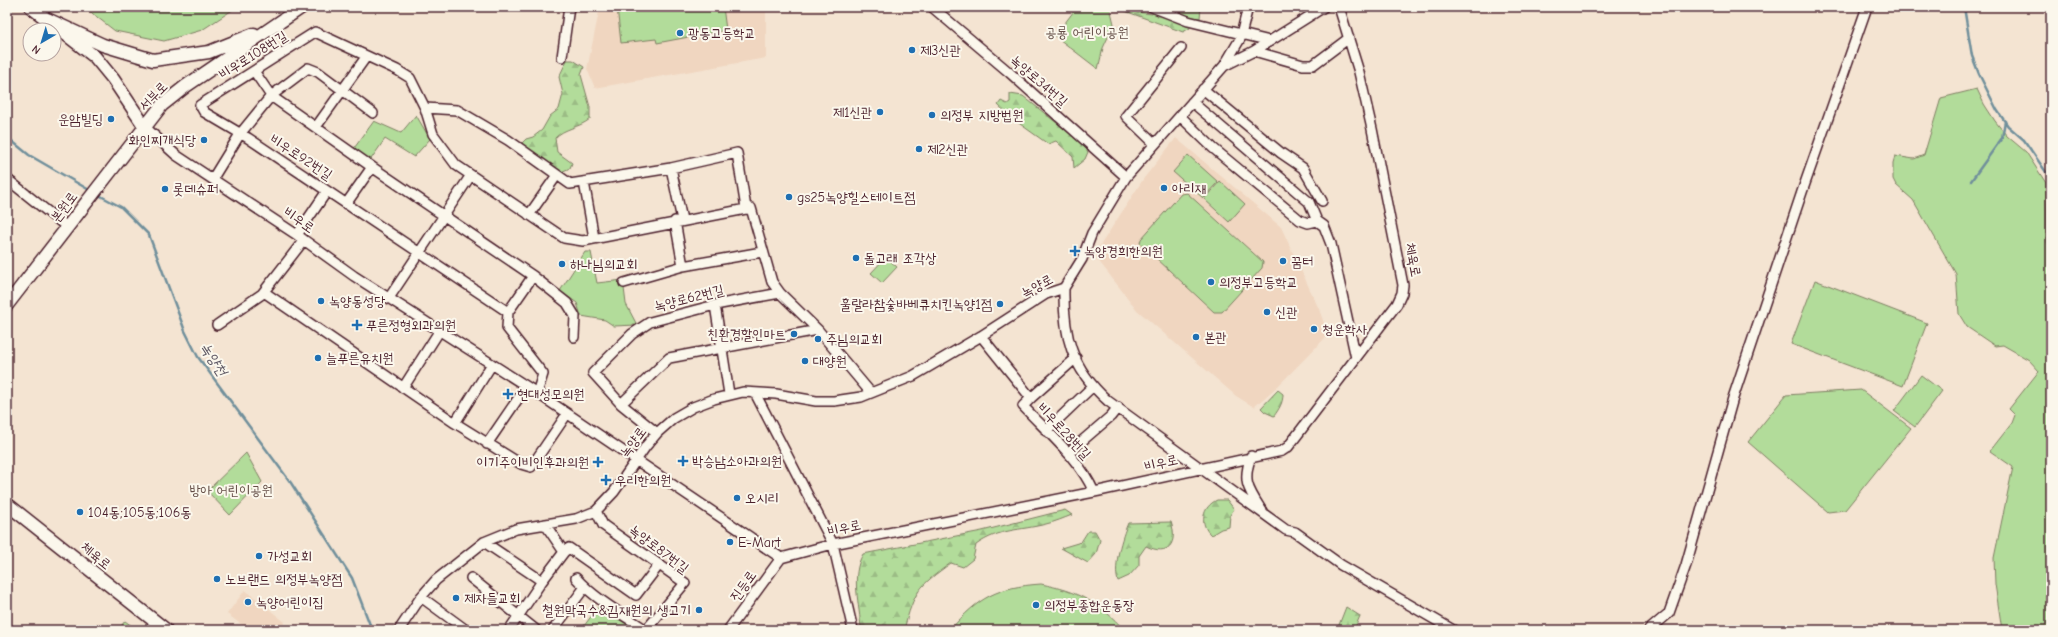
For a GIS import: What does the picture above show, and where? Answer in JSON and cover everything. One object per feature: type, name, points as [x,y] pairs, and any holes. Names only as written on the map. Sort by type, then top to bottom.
[{"type":"street","name":"서부로","points":[[31,7],[95,57],[113,79],[145,127],[162,105],[186,86],[302,7]]},
{"type":"street","points":[[562,57],[569,7]]},
{"type":"street","name":"녹양로34번길","points":[[932,7],[1010,73],[1126,177]]},
{"type":"street","points":[[1152,7],[1188,20],[1270,41]]},
{"type":"street","name":"녹양로","points":[[399,630],[421,597],[441,576],[484,542],[516,529],[576,519],[596,511],[614,492],[657,433],[674,418],[693,407],[729,394],[755,393],[834,401],[848,400],[871,393],[913,376],[981,336],[1046,294],[1064,288],[1082,259],[1092,233],[1126,177],[1224,66],[1241,34],[1248,7]]},
{"type":"street","points":[[1224,66],[1254,51],[1324,7]]},
{"type":"street","name":"체육로","points":[[1202,468],[1251,456],[1282,451],[1288,447],[1396,304],[1402,293],[1403,285],[1372,129],[1349,38],[1339,7]]},
{"type":"street","points":[[1649,630],[1669,613],[1686,565],[1733,398],[1802,192],[1867,7]]},
{"type":"street","points":[[47,19],[103,45],[153,60],[209,52],[277,24]]},
{"type":"street","name":"비우로108번길","points":[[240,134],[204,112],[200,105],[314,32],[397,70],[410,78],[425,108]]},
{"type":"street","points":[[1254,51],[1303,65],[1313,65],[1349,38]]},
{"type":"street","points":[[1156,144],[1126,116],[1181,48]]},
{"type":"street","points":[[316,127],[366,57]]},
{"type":"street","points":[[213,178],[240,134],[271,96],[308,68],[318,72],[373,113]]},
{"type":"street","points":[[254,71],[271,96],[372,167],[533,276],[568,303],[575,316],[574,337]]},
{"type":"street","points":[[1203,89],[1280,153],[1303,168],[1322,201]]},
{"type":"street","points":[[1192,102],[1309,202],[1317,221],[1324,226],[1331,244],[1356,358]]},
{"type":"street","points":[[746,208],[737,153],[671,168],[570,184],[508,140],[457,110],[425,108],[433,134],[444,152],[456,165],[564,238],[583,240],[751,208],[762,252],[772,282],[780,293],[818,330],[871,393]]},
{"type":"street","points":[[1180,116],[1213,148],[1300,220],[1308,223],[1317,221]]},
{"type":"street","name":"본원로","points":[[7,306],[80,209],[145,127]]},
{"type":"street","name":"비우로","points":[[145,127],[176,155],[213,178],[300,237],[354,276],[537,393],[781,558],[833,544],[1094,492],[1202,468]]},
{"type":"street","name":"비우로92번길","points":[[240,134],[508,312]]},
{"type":"street","points":[[346,204],[372,167]]},
{"type":"street","points":[[671,168],[683,266]]},
{"type":"street","points":[[389,298],[471,175]]},
{"type":"street","points":[[529,214],[557,175]]},
{"type":"street","points":[[7,179],[67,227]]},
{"type":"street","points":[[584,182],[594,238]]},
{"type":"street","points":[[217,325],[265,290],[300,237],[327,191]]},
{"type":"street","points":[[624,283],[683,266],[762,252]]},
{"type":"street","points":[[533,276],[508,312],[507,328],[510,334],[543,374],[537,393]]},
{"type":"street","points":[[1064,288],[1064,324],[1070,345],[1092,387],[1286,530],[1295,532],[1341,566],[1453,630]]},
{"type":"street","points":[[265,290],[455,423],[487,444],[530,467],[567,414]]},
{"type":"street","name":"녹양로62번길","points":[[657,433],[621,404],[593,373],[632,334],[650,322],[715,305],[780,293]]},
{"type":"street","points":[[715,305],[723,348],[729,394]]},
{"type":"street","points":[[403,388],[440,330]]},
{"type":"street","points":[[621,404],[669,358],[818,330]]},
{"type":"street","name":"비우로28번길","points":[[981,336],[1031,398],[1022,406],[1068,453],[1087,477],[1094,492]]},
{"type":"street","points":[[1031,398],[1076,358]]},
{"type":"street","points":[[455,423],[492,364]]},
{"type":"street","points":[[487,444],[526,387]]},
{"type":"street","points":[[1046,430],[1092,387]]},
{"type":"street","points":[[755,393],[833,544],[853,630]]},
{"type":"street","points":[[1068,453],[1111,416],[1118,407]]},
{"type":"street","points":[[1251,456],[1246,472],[1248,488],[1264,515]]},
{"type":"street","name":"체육로","points":[[7,504],[166,630]]},
{"type":"street","name":"녹양로87번길","points":[[576,578],[585,587],[646,630],[685,583],[603,525],[596,511]]},
{"type":"street","points":[[545,524],[564,552]]},
{"type":"street","points":[[484,542],[542,581]]},
{"type":"street","points":[[509,630],[542,581],[564,552],[570,548],[636,595],[659,565]]},
{"type":"street","name":"진등로","points":[[728,630],[781,558]]},
{"type":"street","points":[[471,578],[536,630]]},
{"type":"street","points":[[553,630],[585,587]]},
{"type":"street","points":[[421,597],[466,630]]},
{"type":"shaded area","name":"광동고등학교","points":[[600,7],[766,7],[766,58],[595,88],[587,69]]},
{"type":"shaded area","name":"의정부고등학교","points":[[1176,138],[1281,227],[1319,309],[1328,335],[1279,385],[1254,407],[1236,396],[1137,310],[1094,255],[1144,178]]},
{"type":"shaded area","name":"녹양어린이집","points":[[245,590],[285,622],[279,630],[249,630],[227,614]]},
{"type":"green space","points":[[84,7],[237,7],[202,30],[164,41],[115,31]]},
{"type":"green space","points":[[617,7],[723,7],[726,30],[657,43],[656,39],[621,43]]},
{"type":"green space","name":"공룡 어린이공원","points":[[1077,7],[1110,7],[1114,24],[1103,48],[1098,69],[1055,36]]},
{"type":"green space","points":[[1154,7],[1201,7],[1200,18],[1191,18],[1190,28],[1183,32],[1122,10],[1152,14]]},
{"type":"green space","points":[[567,60],[573,60],[584,67],[581,75],[590,107],[590,119],[563,132],[555,138],[557,152],[572,163],[570,168],[561,172],[520,145],[526,139],[533,137],[542,130],[550,116],[559,109],[563,94],[559,77]]},
{"type":"green space","points":[[1977,89],[1984,104],[1995,121],[2007,136],[2026,152],[2046,183],[2047,242],[2051,250],[2051,630],[2002,630],[1995,584],[1994,558],[2013,467],[1990,451],[2012,423],[2015,415],[2009,409],[2039,371],[2029,360],[2003,345],[1995,346],[1967,327],[1959,314],[1956,274],[1913,200],[1896,185],[1893,179],[1893,163],[1895,156],[1914,159],[1924,155],[1941,98]]},
{"type":"green space","points":[[1010,94],[1023,96],[1083,144],[1088,152],[1085,159],[1074,168],[1073,157],[1056,141],[1048,144],[1013,119],[998,105],[1001,101],[1007,104],[1010,102]]},
{"type":"green space","points":[[416,115],[430,139],[414,157],[385,139],[369,162],[352,151],[374,121],[401,133]]},
{"type":"green space","points":[[1188,155],[1218,182],[1203,198],[1173,172]]},
{"type":"green space","points":[[1220,181],[1245,204],[1229,222],[1204,199]]},
{"type":"green space","points":[[1187,193],[1263,262],[1262,268],[1222,312],[1214,312],[1140,243],[1141,239],[1181,194]]},
{"type":"green space","points":[[585,252],[591,252],[597,283],[623,280],[626,304],[637,325],[614,326],[605,320],[581,316],[577,303],[560,291]]},
{"type":"green space","points":[[886,257],[897,267],[882,283],[871,273]]},
{"type":"green space","points":[[1815,280],[1927,323],[1903,386],[1791,344]]},
{"type":"green space","points":[[1921,375],[1942,391],[1915,427],[1894,411]]},
{"type":"green space","points":[[1278,390],[1283,394],[1283,397],[1274,416],[1265,412],[1261,408]]},
{"type":"green space","points":[[1861,390],[1911,428],[1845,510],[1828,512],[1748,442],[1786,395]]},
{"type":"green space","name":"방아 어린이공원","points":[[246,453],[262,482],[230,515],[207,491]]},
{"type":"green space","points":[[1217,500],[1227,500],[1234,509],[1230,515],[1229,527],[1221,529],[1211,535],[1205,526],[1204,516],[1208,507]]},
{"type":"green space","points":[[1065,510],[1072,515],[1049,523],[993,536],[976,545],[973,559],[963,567],[951,563],[940,571],[919,590],[911,606],[904,630],[861,630],[856,581],[859,563],[863,554],[982,531]]},
{"type":"green space","points":[[1171,522],[1173,536],[1170,546],[1161,550],[1146,546],[1139,556],[1139,565],[1129,576],[1118,581],[1117,560],[1128,523]]},
{"type":"green space","points":[[1088,531],[1095,531],[1100,540],[1096,554],[1088,563],[1061,548],[1081,542]]},
{"type":"green space","name":"의정부종합운동장","points":[[1041,584],[1066,590],[1097,605],[1124,630],[950,630],[970,609],[990,596],[1012,588]]},
{"type":"green space","points":[[601,603],[636,630],[581,630]]},
{"type":"green space","points":[[1346,607],[1360,616],[1354,630],[1337,630]]},
{"type":"green space","points":[[125,621],[136,629],[136,630],[118,630]]},
{"type":"waterway","points":[[1964,7],[1972,56],[1979,74],[1997,110],[2008,126],[2024,140],[2046,172]]},
{"type":"waterway","points":[[1971,181],[2002,138],[2005,121]]},
{"type":"waterway","name":"녹양천","points":[[7,137],[29,155],[91,191]]},
{"type":"waterway","name":"녹양천","points":[[97,194],[121,207],[149,235],[185,331],[198,357],[291,483],[352,578],[372,630]]},
{"type":"place","name":"광동고등학교","points":[[680,33]]},
{"type":"place","name":"제3신관","points":[[912,50]]},
{"type":"place","name":"제1신관","points":[[880,112]]},
{"type":"place","name":"의정부 지방법원","points":[[932,115]]},
{"type":"place","name":"운암빌딩","points":[[111,119]]},
{"type":"place","name":"화인찌개식당","points":[[204,140]]},
{"type":"place","name":"제2신관","points":[[919,149]]},
{"type":"place","name":"아리재","points":[[1164,188]]},
{"type":"place","name":"롯데슈퍼","points":[[165,189]]},
{"type":"place","name":"gs25녹양힐스테이트점","points":[[789,197]]},
{"type":"place","name":"녹양경희한의원","points":[[1075,251]]},
{"type":"place","name":"돌고래 조각상","points":[[856,258]]},
{"type":"place","name":"꿈터","points":[[1283,261]]},
{"type":"place","name":"하나님의교회","points":[[562,264]]},
{"type":"place","name":"의정부고등학교","points":[[1211,282]]},
{"type":"place","name":"녹양동성당","points":[[321,301]]},
{"type":"place","name":"훌랄라참숯바베큐치킨녹양1점","points":[[1000,304]]},
{"type":"place","name":"신관","points":[[1267,312]]},
{"type":"place","name":"푸른정형외과의원","points":[[357,325]]},
{"type":"place","name":"청운학사","points":[[1314,329]]},
{"type":"place","name":"친환경할인마트","points":[[794,334]]},
{"type":"place","name":"본관","points":[[1196,337]]},
{"type":"place","name":"주님의교회","points":[[818,339]]},
{"type":"place","name":"늘푸른유치원","points":[[318,358]]},
{"type":"place","name":"대양원","points":[[805,361]]},
{"type":"place","name":"현대성모의원","points":[[508,394]]},
{"type":"place","name":"박승남소아과의원","points":[[683,461]]},
{"type":"place","name":"이기주이비인후과의원","points":[[598,462]]},
{"type":"place","name":"우리한의원","points":[[606,480]]},
{"type":"place","name":"오시리","points":[[737,498]]},
{"type":"place","name":"104동;105동;106동","points":[[80,512]]},
{"type":"place","name":"E-Mart","points":[[730,542]]},
{"type":"place","name":"가성교회","points":[[259,556]]},
{"type":"place","name":"노브랜드 의정부녹양점","points":[[217,579]]},
{"type":"place","name":"제자들교회","points":[[456,598]]},
{"type":"place","name":"녹양어린이집","points":[[248,602]]},
{"type":"place","name":"의정부종합운동장","points":[[1036,605]]},
{"type":"place","name":"철원막국수&김재원의 생고기","points":[[699,610]]}]
